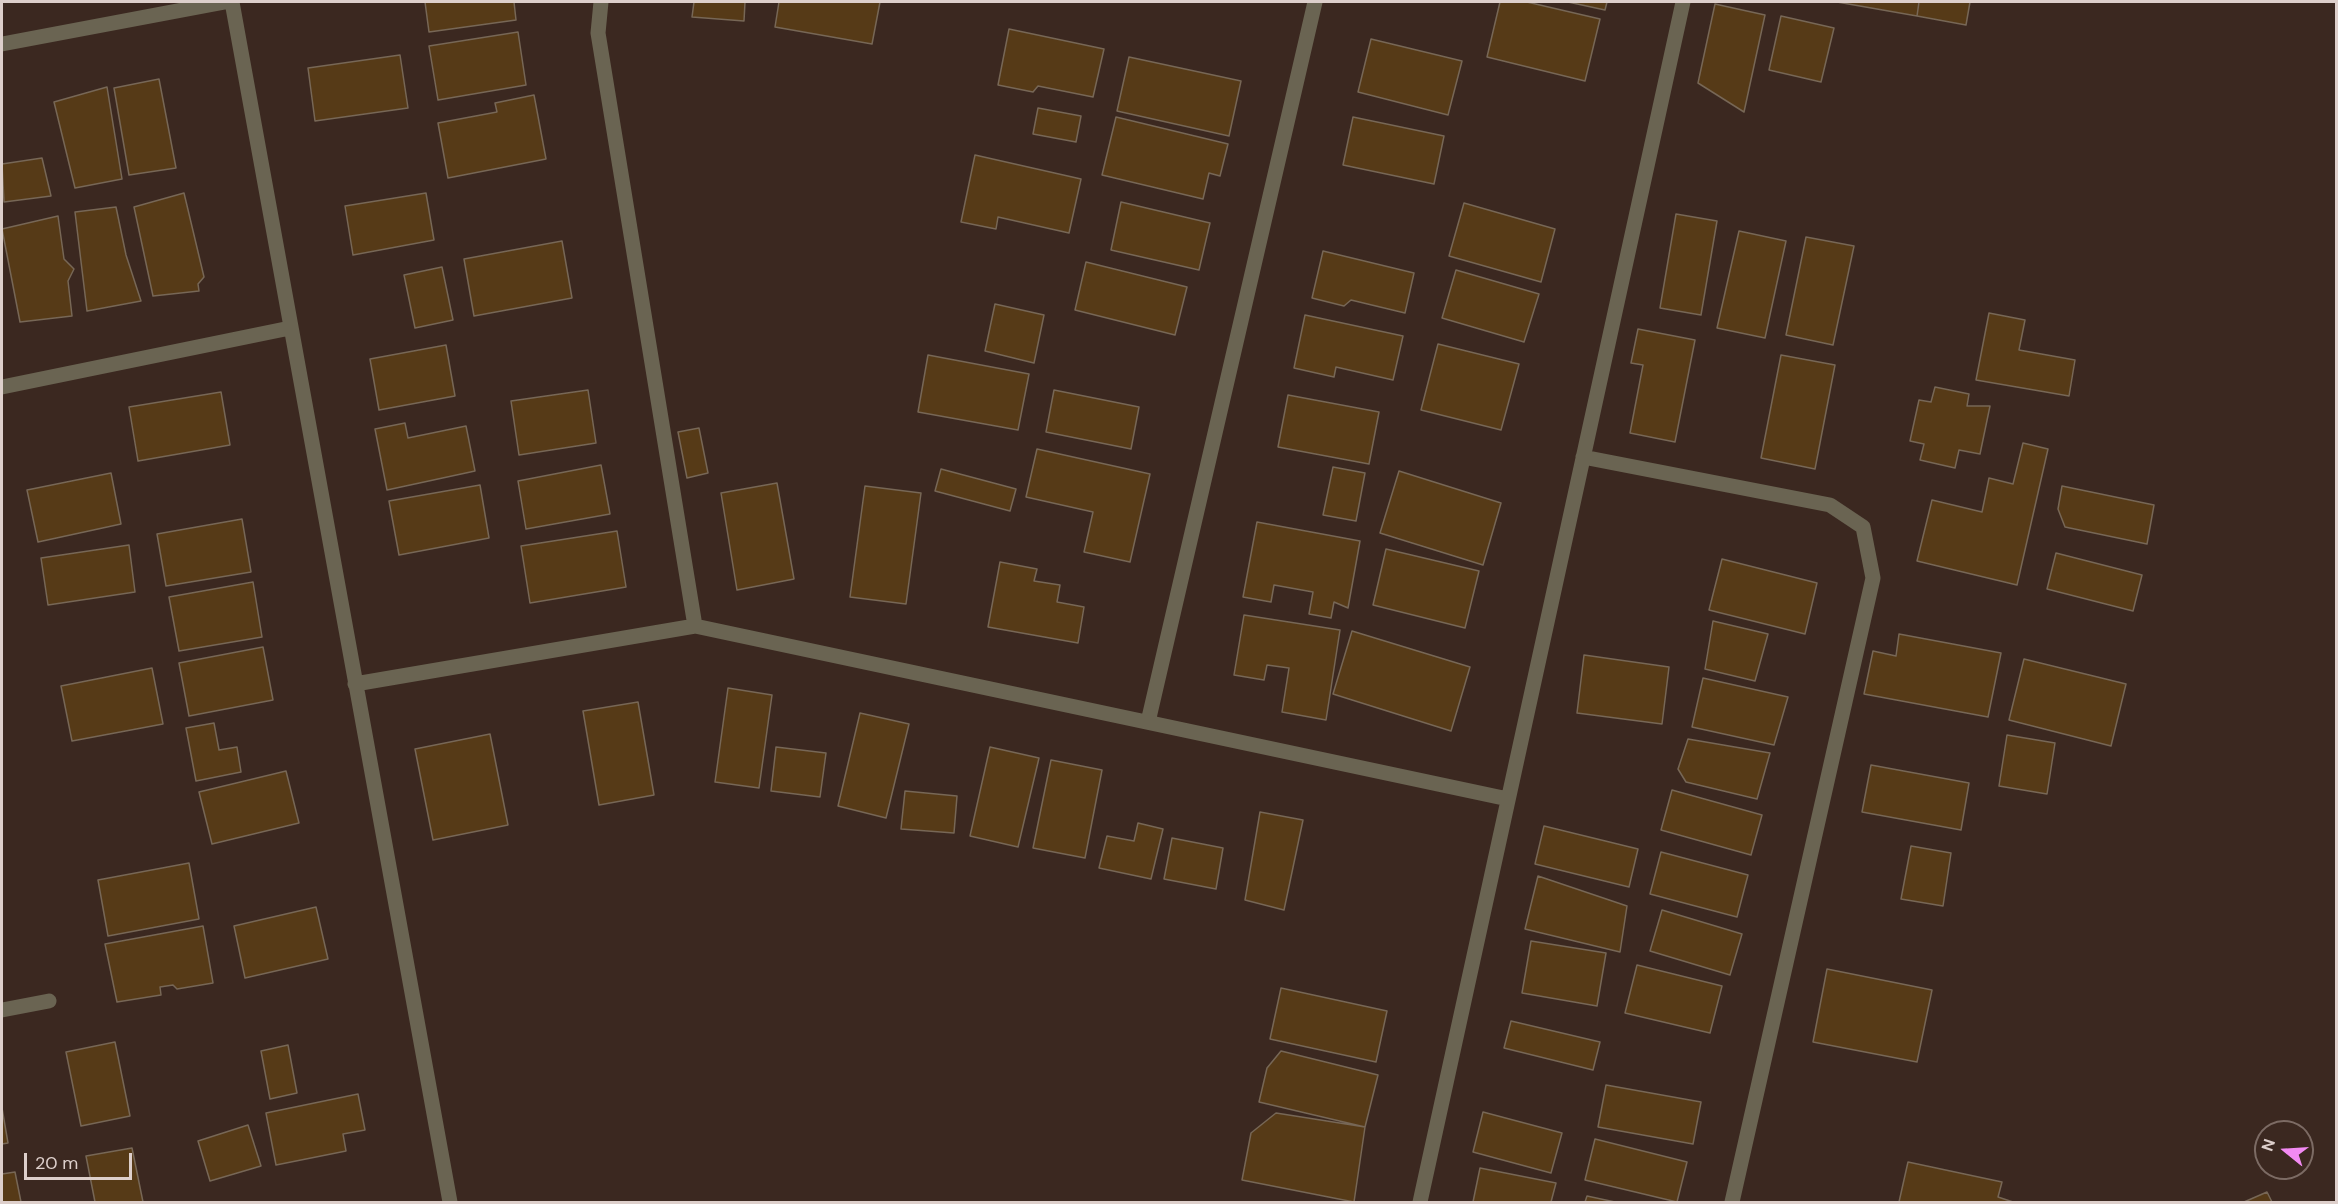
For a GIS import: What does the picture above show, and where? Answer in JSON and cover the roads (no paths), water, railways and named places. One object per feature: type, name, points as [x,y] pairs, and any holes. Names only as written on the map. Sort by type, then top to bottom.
[{"type":"street","points":[[2,44],[225,2]]},
{"type":"street","points":[[232,2],[450,1203]]},
{"type":"street","points":[[601,2],[598,33],[695,626]]},
{"type":"street","points":[[1148,723],[1315,2]]},
{"type":"street","points":[[1420,1203],[1683,2]]},
{"type":"street","points":[[2,387],[290,328]]},
{"type":"street","points":[[1583,457],[1830,505],[1863,527],[1873,578],[1732,1203]]},
{"type":"street","points":[[355,684],[695,626],[1508,799]]},
{"type":"street","points":[[2,1010],[49,1001]]}]
